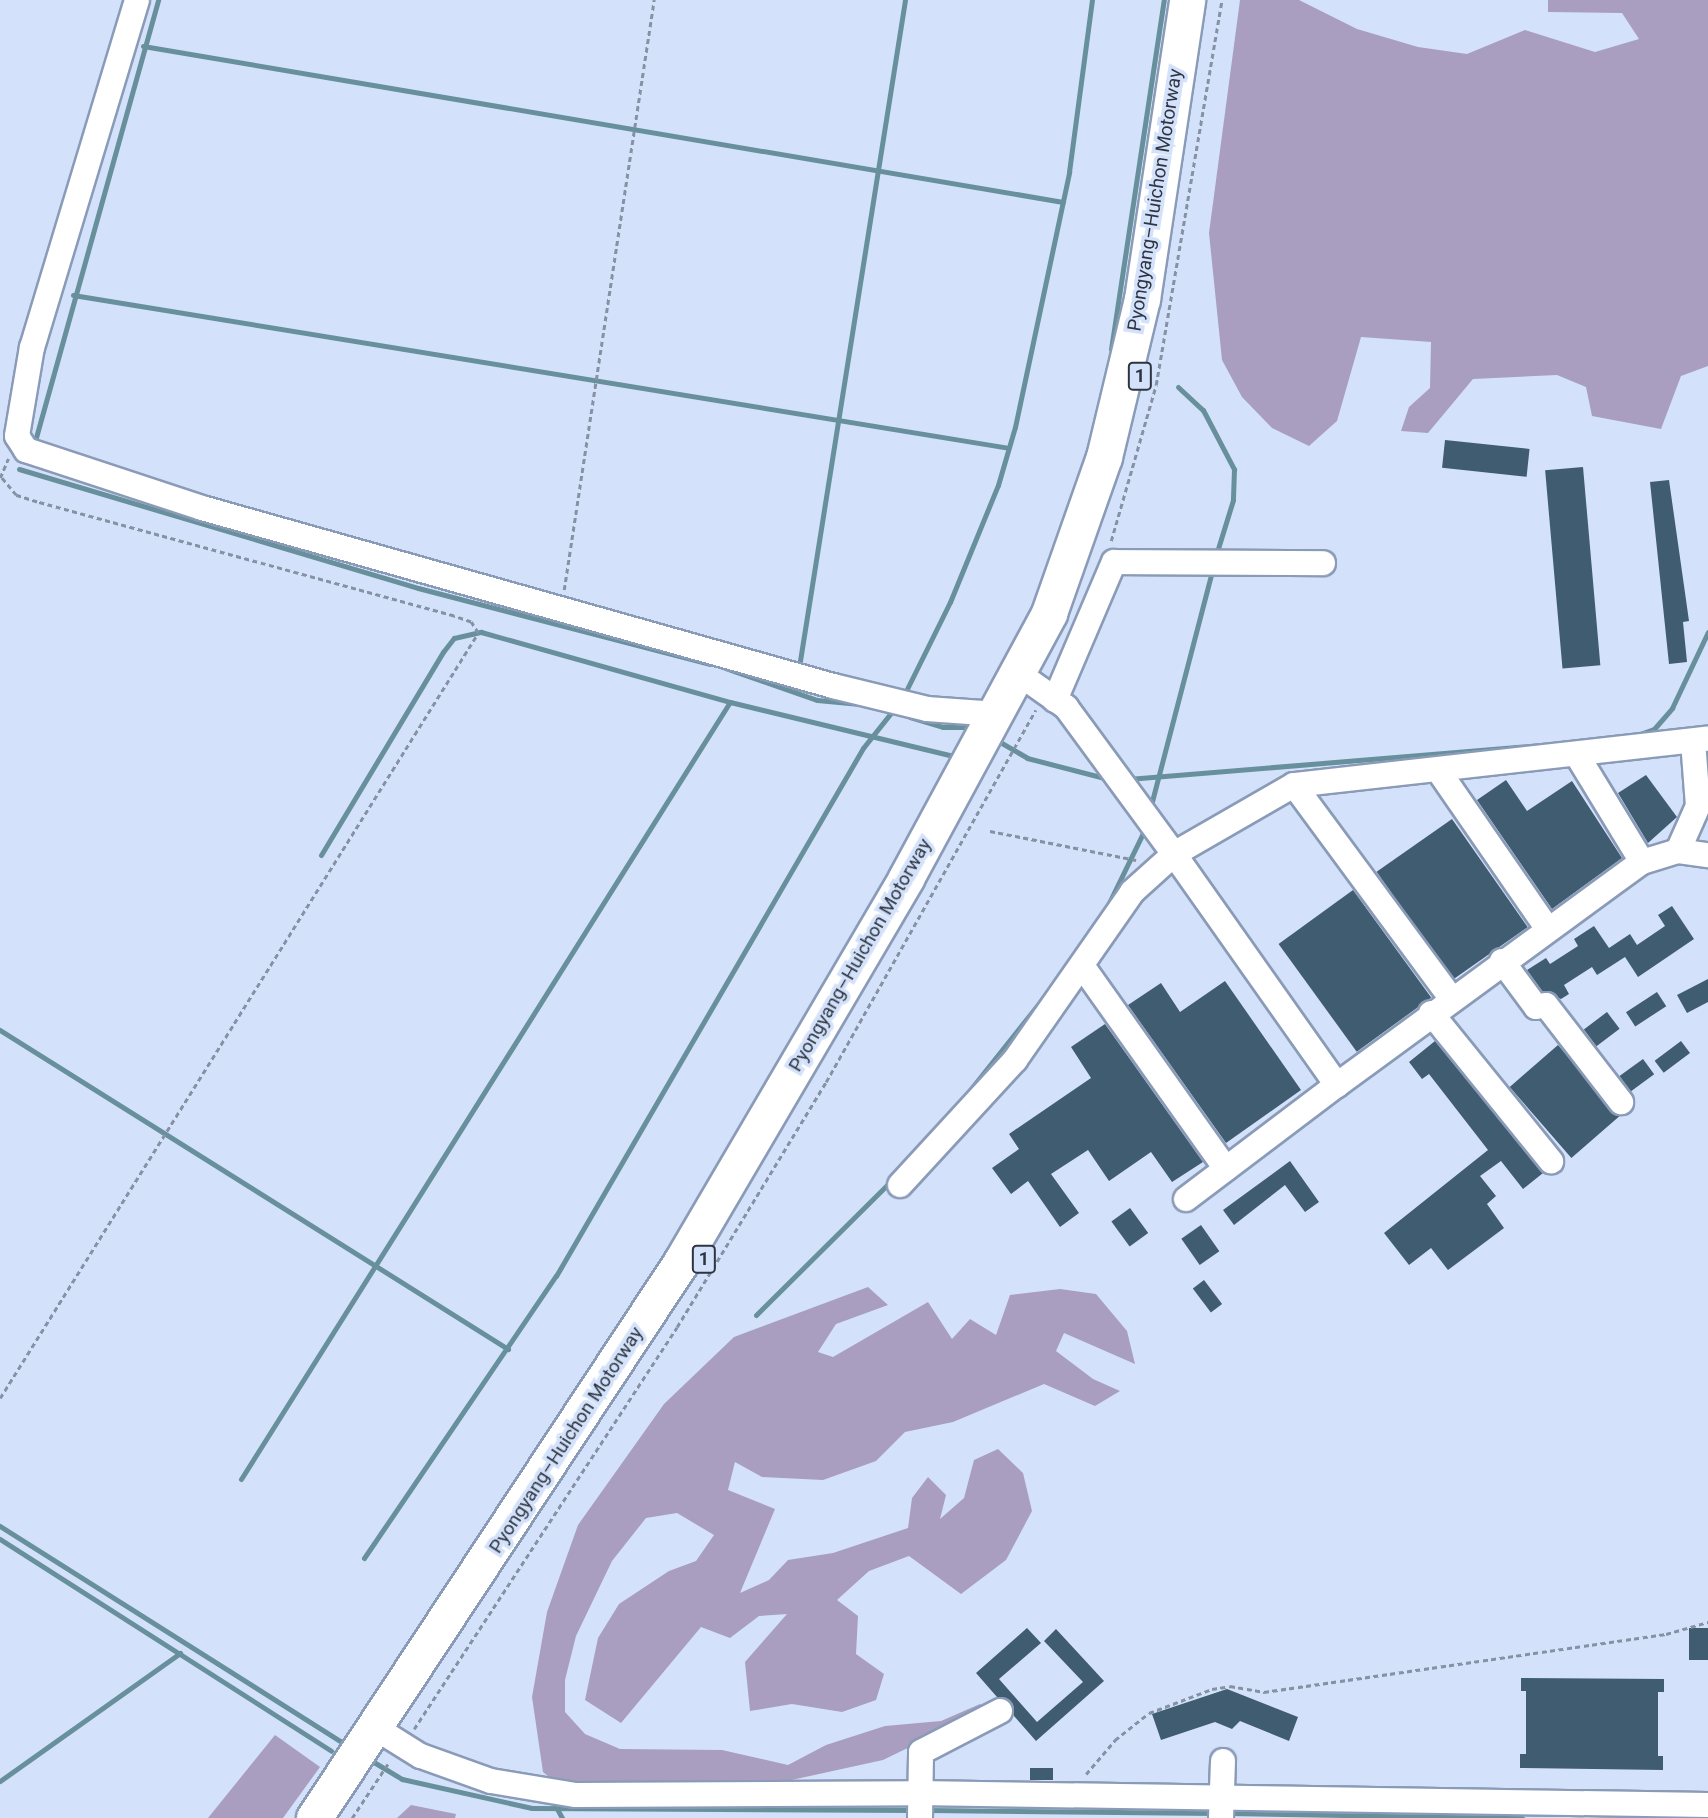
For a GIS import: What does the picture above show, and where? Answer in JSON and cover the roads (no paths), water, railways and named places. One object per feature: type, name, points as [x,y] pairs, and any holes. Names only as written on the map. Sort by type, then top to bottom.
[{"type":"highway","name":"Pyongyang–Huichon Motorway","points":[[337,1818],[374,1757],[739,1204],[1000,738],[1049,613],[1104,457],[1142,299],[1187,0]]},
{"type":"highway","name":"Pyongyang–Huichon Motorway","points":[[1000,738],[1044,691],[1123,446],[1161,290],[1205,0]]},
{"type":"highway","name":"Pyongyang–Huichon Motorway","points":[[314,1818],[374,1757]]},
{"type":"street","points":[[137,0],[32,347],[16,436],[26,450],[202,508],[898,702],[1000,738]]},
{"type":"street","points":[[1323,563],[1114,562],[1044,691],[1117,779],[1174,854],[1337,1085]]},
{"type":"street","points":[[900,1185],[1015,1060],[1083,967],[1132,892],[1174,854],[1294,785],[1701,740],[1698,806],[1678,851]]},
{"type":"street","points":[[1577,754],[1642,862]]},
{"type":"street","points":[[1438,770],[1547,928]]},
{"type":"street","points":[[1294,785],[1451,999]]},
{"type":"street","points":[[1186,1199],[1431,1013],[1642,862],[1678,851],[1708,855]]},
{"type":"street","points":[[1502,961],[1536,1007],[1546,1005],[1621,1102]]},
{"type":"street","points":[[1083,967],[1226,1169]]},
{"type":"street","points":[[1431,1013],[1551,1161]]},
{"type":"street","points":[[920,1818],[918,1793],[921,1752],[1000,1711]]},
{"type":"street","points":[[374,1757],[421,1756],[491,1781],[576,1795],[918,1793],[1075,1796],[1221,1808],[1708,1805]]},
{"type":"street","points":[[1221,1808],[1223,1761]]},
{"type":"waterway","points":[[35,441],[158,0]]},
{"type":"waterway","points":[[799,667],[905,0]]},
{"type":"waterway","points":[[904,695],[950,602],[998,485],[1015,427],[1069,172],[1092,0]]},
{"type":"waterway","points":[[1111,349],[1164,0]]},
{"type":"waterway","points":[[143,46],[1063,202]]},
{"type":"waterway","points":[[73,295],[1009,448]]},
{"type":"waterway","points":[[1178,387],[1203,410],[1234,469],[1233,500],[1216,555]]},
{"type":"waterway","points":[[19,469],[418,588],[709,664]]},
{"type":"waterway","points":[[1150,809],[1213,568]]},
{"type":"waterway","points":[[321,855],[443,652],[454,638],[481,632],[730,702],[957,757]]},
{"type":"waterway","points":[[1634,736],[1654,729],[1672,708],[1708,632]]},
{"type":"waterway","points":[[725,668],[817,700],[860,704]]},
{"type":"waterway","points":[[241,1479],[730,702]]},
{"type":"waterway","points":[[364,1558],[556,1276],[863,748],[894,709]]},
{"type":"waterway","points":[[910,717],[943,727],[972,727]]},
{"type":"waterway","points":[[993,738],[1027,758],[1112,780]]},
{"type":"waterway","points":[[1128,779],[1544,745]]},
{"type":"waterway","points":[[1105,911],[1145,829]]},
{"type":"waterway","points":[[966,1095],[1047,993]]},
{"type":"waterway","points":[[0,1030],[508,1349]]},
{"type":"waterway","points":[[756,1315],[893,1179]]},
{"type":"waterway","points":[[0,1526],[346,1745]]},
{"type":"waterway","points":[[0,1539],[331,1751]]},
{"type":"waterway","points":[[0,1781],[180,1653]]},
{"type":"waterway","points":[[367,1758],[402,1779],[532,1808],[915,1810]]},
{"type":"waterway","points":[[556,1807],[562,1818]]},
{"type":"waterway","points":[[928,1810],[1216,1813]]},
{"type":"waterway","points":[[1229,1813],[1522,1818]]}]
